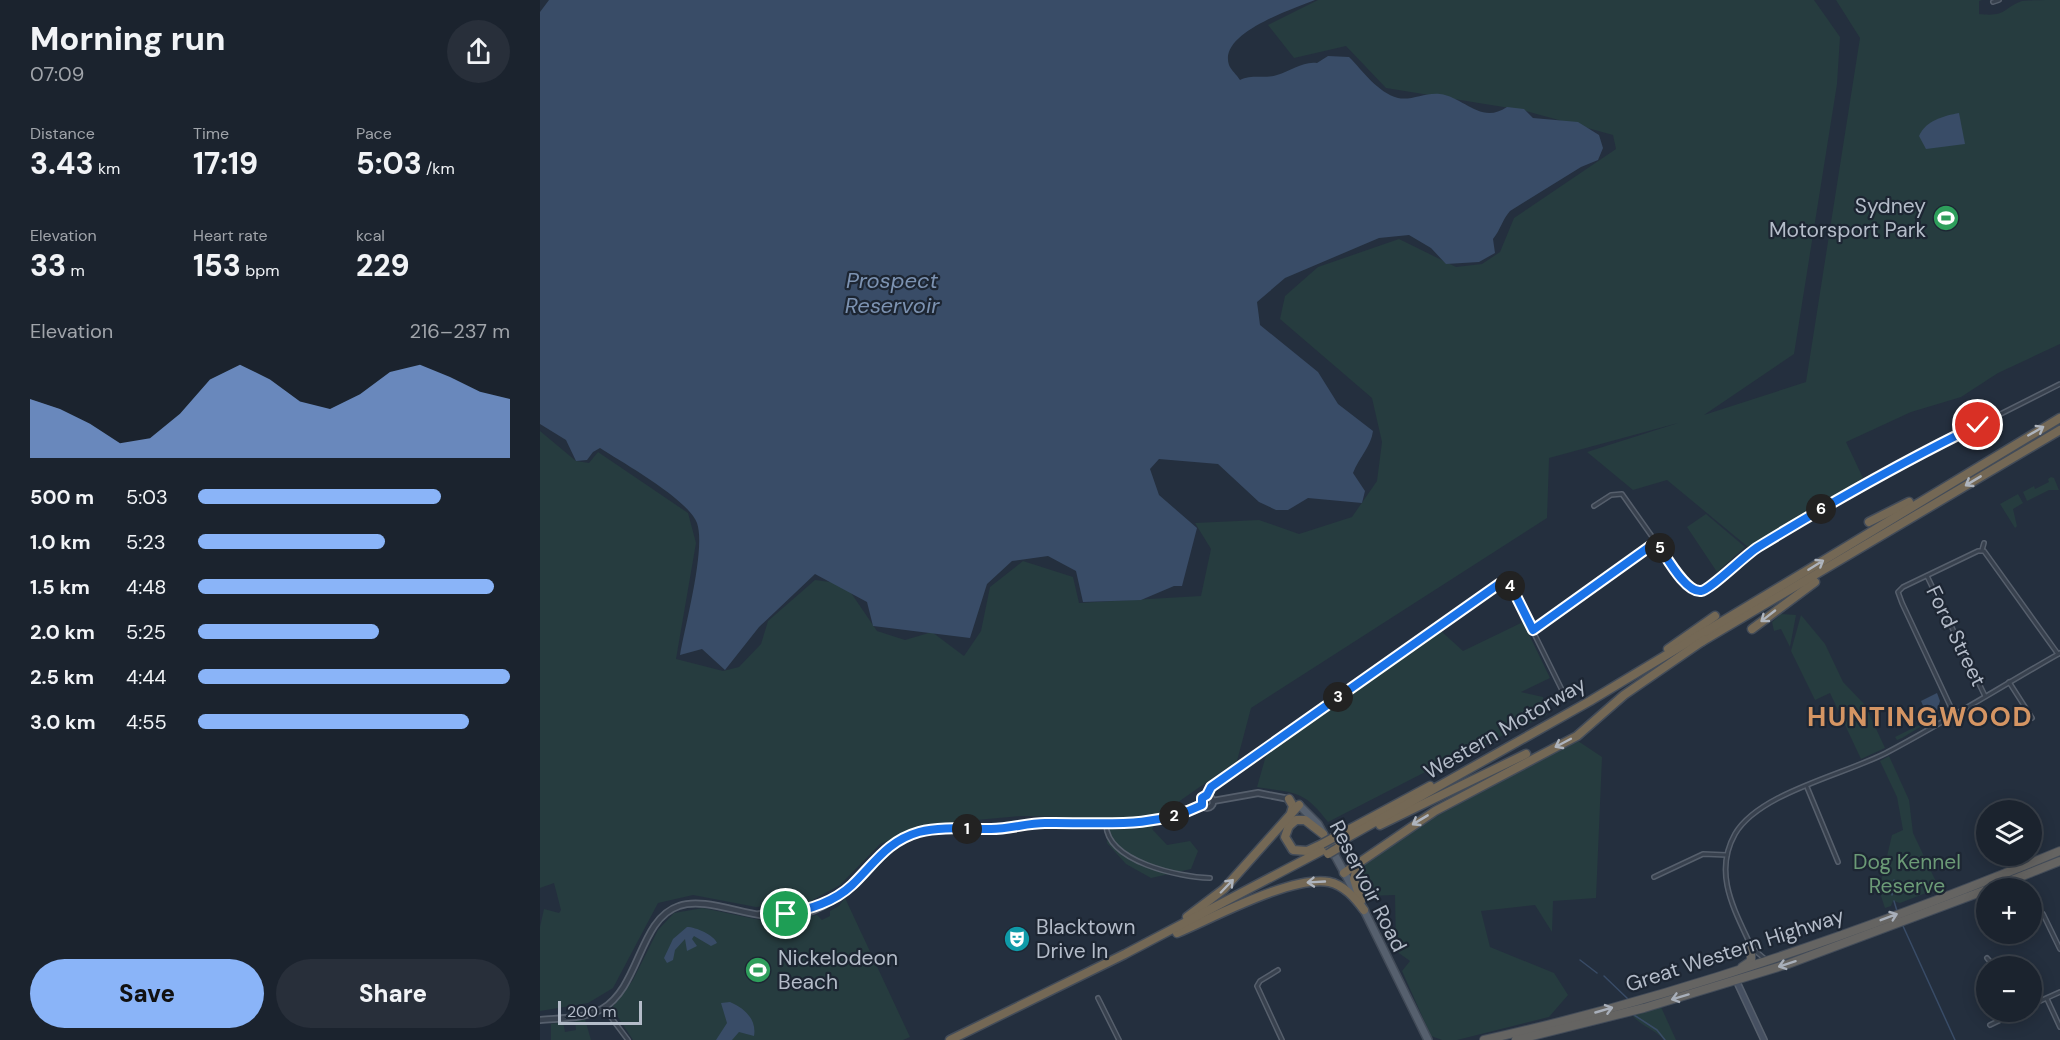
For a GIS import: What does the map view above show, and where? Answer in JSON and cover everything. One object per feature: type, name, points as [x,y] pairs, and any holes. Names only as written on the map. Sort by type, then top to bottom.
[{"type":"highway","name":"Western Motorway","points":[[962,1040],[1172,932],[1493,756],[1640,672],[2060,418]]},
{"type":"highway","name":"Western Motorway","points":[[1336,843],[1380,825],[1848,557],[2060,430]]},
{"type":"highway","points":[[1869,522],[1974,468]]},
{"type":"highway","points":[[1752,629],[1848,560],[1848,557]]},
{"type":"highway","points":[[1640,672],[1715,616]]},
{"type":"highway","points":[[1344,873],[1449,804],[1577,735],[1624,696],[1704,640]]},
{"type":"highway","points":[[1380,825],[1526,754]]},
{"type":"highway","points":[[1289,799],[1293,806],[1291,814]]},
{"type":"highway","points":[[1172,932],[1224,890],[1291,814],[1301,806]]},
{"type":"highway","points":[[1301,806],[1285,831],[1287,844],[1296,851],[1325,849]]},
{"type":"highway","points":[[1285,831],[1293,821],[1302,819],[1312,823],[1323,834]]},
{"type":"highway","name":"Great Western Highway","points":[[1516,1040],[1583,1025],[1736,980],[1770,961],[2060,851]]},
{"type":"highway","points":[[2017,878],[2057,862],[2050,855]]},
{"type":"highway","points":[[1363,859],[1356,868],[1354,879],[1364,910]]},
{"type":"highway","points":[[1172,932],[1274,891],[1310,882],[1337,885],[1351,895],[1364,910]]},
{"type":"highway","name":"Great Western Highway","points":[[1484,1040],[1558,1023],[1686,986],[1760,968],[1976,893]]},
{"type":"highway","name":"Western Motorway","points":[[950,1040],[1172,932]]},
{"type":"highway","points":[[1686,986],[1748,964],[1751,958],[1751,947]]},
{"type":"main road","name":"Reservoir Road","points":[[1301,806],[1314,818],[1323,834],[1364,910],[1427,1038]]},
{"type":"main road","points":[[1736,980],[1764,1040]]},
{"type":"street","points":[[1993,2],[1999,0]]},
{"type":"street","points":[[1594,506],[1611,495],[1622,494],[1687,586],[1696,591],[1705,590],[1743,556],[1866,482],[2060,384]]},
{"type":"street","points":[[1533,630],[1656,542]]},
{"type":"street","points":[[1954,714],[1898,595],[1903,587],[1982,550],[1984,543]]},
{"type":"street","points":[[1760,968],[1727,890],[1727,855],[1736,833],[1756,810],[1878,757],[2059,653],[1982,550]]},
{"type":"street","name":"Ford Street","points":[[1927,575],[1985,696]]},
{"type":"street","points":[[540,1020],[582,1015],[604,1008],[624,985],[653,929],[666,912],[678,906],[692,904],[776,918],[803,914],[830,903],[851,887],[883,850],[918,832],[1006,829],[1045,823],[1106,825],[1156,821],[1202,805],[1202,798],[1213,786],[1499,584],[1511,586],[1564,694]]},
{"type":"street","points":[[2009,682],[2032,718]]},
{"type":"street","points":[[1807,787],[1838,862]]},
{"type":"street","name":"Reservoir Road","points":[[1202,805],[1209,808],[1214,801],[1258,793],[1289,799],[1301,806]]},
{"type":"street","points":[[1207,795],[1214,801]]},
{"type":"street","points":[[1106,825],[1107,837],[1112,844],[1135,859],[1175,875],[1210,878]]},
{"type":"street","points":[[1654,877],[1703,854],[1727,855]]},
{"type":"street","points":[[2043,914],[2060,949]]},
{"type":"street","points":[[1751,947],[1762,958],[1770,961]]},
{"type":"street","points":[[1278,970],[1260,981],[1257,986],[1282,1040]]},
{"type":"street","points":[[2042,1000],[2060,992]]},
{"type":"street","points":[[1098,998],[1119,1040]]},
{"type":"street","points":[[2046,998],[2060,1027]]},
{"type":"street","points":[[604,1008],[628,1040]]},
{"type":"street","points":[[1990,1025],[1996,1022]]},
{"type":"green space","points":[[1318,0],[1814,0],[1840,37],[1837,84],[1794,354],[1704,415],[1806,382],[1860,38],[1836,0],[1982,0],[1979,1],[1979,14],[1988,15],[1999,13],[2022,1],[2060,0],[2060,344],[1998,373],[1961,397],[1911,412],[1846,442],[1863,478],[1748,547],[1667,480],[1633,490],[1587,452],[1678,423],[1549,458],[1547,518],[1251,708],[1237,761],[1161,814],[1152,829],[1167,845],[1190,841],[1198,851],[1191,869],[1151,878],[1126,864],[1107,843],[1108,818],[1022,816],[931,824],[880,844],[840,885],[807,903],[756,907],[693,895],[658,903],[613,988],[588,1003],[540,1011],[540,927],[544,909],[559,913],[561,910],[554,883],[540,888],[540,431],[576,461],[589,463],[598,452],[688,513],[696,543],[676,659],[723,671],[739,667],[761,644],[768,621],[815,580],[845,584],[877,631],[905,640],[932,632],[964,656],[981,631],[990,587],[1023,561],[1073,577],[1079,603],[1201,596],[1211,549],[1195,523],[1259,520],[1299,534],[1352,517],[1377,481],[1382,442],[1372,398],[1280,319],[1285,296],[1318,267],[1399,239],[1456,267],[1482,264],[1500,252],[1514,218],[1616,149],[1613,135],[1522,110],[1386,88],[1346,46],[1294,58],[1268,25]]},
{"type":"green space","points":[[2054,478],[2059,490],[2049,490],[2027,501],[2023,492],[2049,482],[2048,479]]},
{"type":"green space","points":[[2018,494],[2023,503],[2013,509],[2017,526],[2015,528],[2000,504]]},
{"type":"green space","points":[[1706,514],[1745,547],[1717,572],[1687,527]]},
{"type":"green space","points":[[1781,614],[1796,615],[1790,647],[1781,629],[1774,631],[1772,622]]},
{"type":"green space","points":[[1801,615],[1825,644],[1843,682],[1865,705],[1885,748],[1861,759],[1830,693],[1815,700],[1791,651]]},
{"type":"green space","points":[[1523,622],[1550,678],[1521,692],[1543,697],[1547,715],[1435,767],[1328,822],[1305,798],[1290,792],[1257,787],[1267,752],[1441,631],[1463,651]]},
{"type":"green space","points":[[1930,718],[1930,721],[1902,738],[1897,740],[1895,737],[1921,724],[1919,721]]},
{"type":"green space","points":[[1578,741],[1602,757],[1596,898],[1553,901],[1552,932],[1535,905],[1481,911],[1490,947],[1554,973],[1568,995],[1549,1017],[1457,1040],[1442,1040],[1431,1036],[1402,971],[1410,961],[1396,951],[1395,895],[1367,896],[1358,870],[1368,859],[1414,828]]},
{"type":"green space","name":"Dog Kennel Reserve","points":[[1889,756],[1909,800],[1913,833],[1939,888],[1900,903],[1893,901],[1891,906],[1885,908],[1879,890],[1892,835],[1903,830],[1897,797],[1880,761]]},
{"type":"green space","points":[[845,898],[910,1037],[903,1040],[633,1040],[612,1008],[633,980],[658,930],[674,913],[703,908],[760,920],[782,921],[817,915],[822,920],[830,916],[830,911],[839,906]]},
{"type":"green space","points":[[1661,1007],[1676,1040],[1664,1040],[1633,1016]]},
{"type":"green space","points":[[585,1019],[591,1040],[551,1040],[551,1024],[563,1022],[565,1032],[576,1030],[575,1020]]},
{"type":"water","name":"Prospect Reservoir","points":[[549,0],[1315,0],[1260,24],[1235,43],[1229,53],[1229,65],[1240,80],[1277,75],[1302,65],[1317,63],[1328,56],[1349,57],[1377,86],[1398,98],[1440,94],[1481,112],[1498,112],[1507,107],[1524,109],[1533,118],[1578,122],[1599,135],[1603,148],[1598,160],[1581,167],[1510,211],[1493,239],[1495,253],[1479,262],[1446,264],[1431,248],[1409,235],[1379,238],[1285,278],[1257,302],[1260,325],[1318,372],[1338,404],[1373,431],[1370,442],[1353,473],[1365,491],[1362,503],[1308,498],[1288,510],[1276,510],[1259,502],[1218,464],[1159,459],[1150,469],[1159,495],[1197,528],[1182,586],[1174,586],[1141,600],[1083,602],[1076,571],[1048,556],[1012,561],[987,584],[970,638],[873,626],[867,602],[815,574],[759,627],[725,670],[702,649],[680,655],[694,588],[699,550],[697,523],[691,514],[654,482],[600,448],[593,452],[587,460],[576,461],[566,440],[540,424],[540,12]]},
{"type":"water","points":[[1959,113],[1965,144],[1926,149],[1919,136],[1926,126],[1942,117]]},
{"type":"water","points":[[1937,693],[1940,701],[1937,710],[1925,710],[1921,701]]},
{"type":"water","points":[[687,927],[704,932],[717,943],[711,946],[694,936],[692,939],[697,946],[687,951],[685,939],[675,950],[673,960],[667,963],[664,958],[673,939]]},
{"type":"water","points":[[730,1002],[740,1007],[751,1019],[754,1036],[739,1032],[732,1040],[716,1040],[727,1023],[721,1003]]},
{"type":"waterway","points":[[1892,895],[1894,880]]},
{"type":"waterway","points":[[1894,901],[1897,911]]},
{"type":"waterway","points":[[1903,926],[1955,1040]]},
{"type":"waterway","points":[[1580,960],[1597,973]]},
{"type":"waterway","points":[[1604,976],[1628,999]]},
{"type":"waterway","points":[[1634,1015],[1657,1030],[1665,1040]]},
{"type":"place","name":"Sydney Motorsport Park","points":[[1946,218]]},
{"type":"place","name":"Blacktown Drive In","points":[[1017,939]]},
{"type":"place","name":"Nickelodeon Beach","points":[[758,970]]},
{"type":"district","name":"HUNTINGWOOD","points":[[1920,717]]},
{"type":"route","points":[[786,914],[814,907],[837,896],[851,887],[883,850],[918,832],[1006,829],[1045,823],[1136,824],[1164,819],[1193,809],[1202,805],[1202,798],[1207,795],[1211,787],[1499,584],[1505,583],[1511,586],[1533,630],[1656,542],[1687,586],[1696,591],[1705,590],[1743,556],[1802,520],[1866,482],[1978,425]]}]
